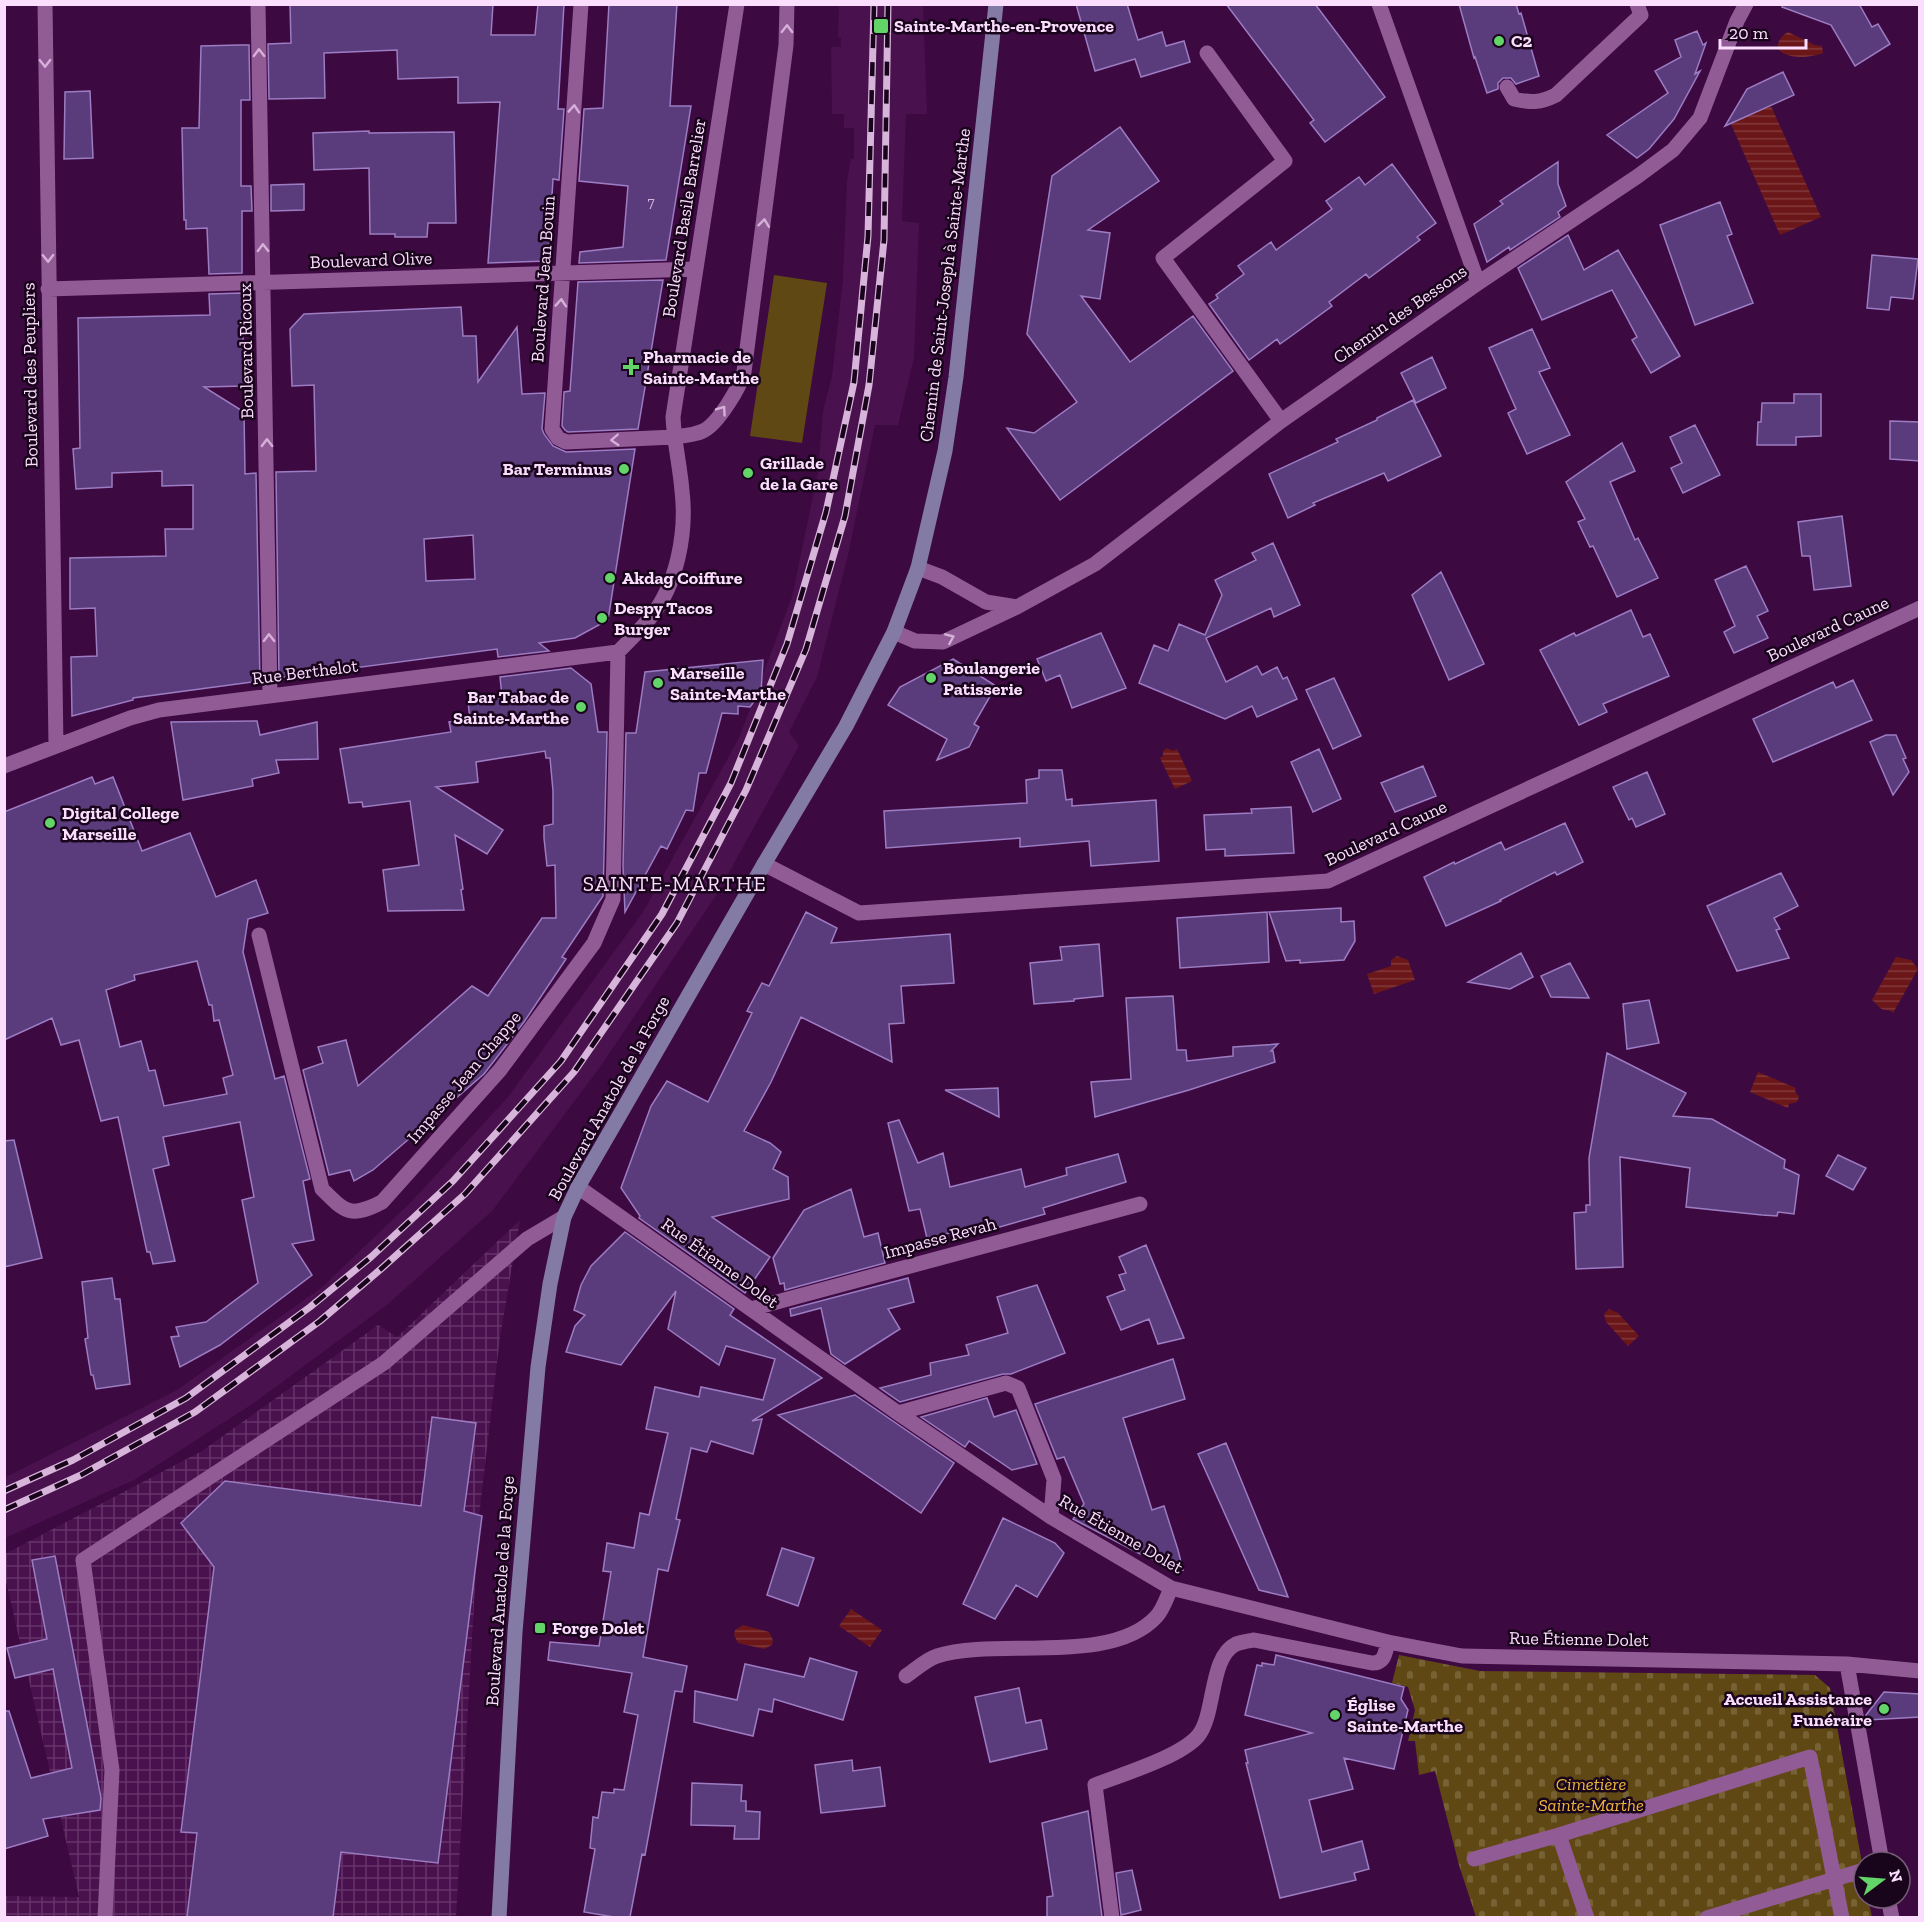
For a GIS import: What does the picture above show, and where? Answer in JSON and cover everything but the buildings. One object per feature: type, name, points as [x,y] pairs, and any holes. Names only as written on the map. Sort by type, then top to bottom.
[{"type":"main road","name":"Chemin de Saint-Joseph à Sainte-Marthe","points":[[918,568],[945,451],[956,377],[996,4]]},
{"type":"main road","name":"Boulevard Anatole de la Forge","points":[[499,1917],[515,1632],[538,1367],[550,1284],[564,1217],[578,1187],[846,726],[894,632],[918,568]]},
{"type":"street","name":"Boulevard des Peupliers","points":[[45,4],[56,746]]},
{"type":"street","name":"Boulevard Ricoux","points":[[258,4],[270,696]]},
{"type":"street","name":"Boulevard Jean Bouin","points":[[581,4],[552,429],[558,438],[566,441],[674,438]]},
{"type":"street","name":"Boulevard Basile Barrelier","points":[[618,652],[651,617],[665,595],[674,572],[684,508],[673,417],[737,4]]},
{"type":"street","points":[[674,438],[703,431],[716,419],[741,383],[744,372],[786,45],[788,4]]},
{"type":"street","points":[[1379,4],[1478,283]]},
{"type":"street","points":[[1507,87],[1514,99],[1530,103],[1543,102],[1556,95],[1641,15],[1637,4]]},
{"type":"street","name":"Chemin des Bessons","points":[[894,632],[915,641],[943,642],[1017,607],[1095,564],[1281,421],[1478,283],[1638,176],[1673,150],[1700,118],[1737,21],[1746,4]]},
{"type":"street","points":[[1207,53],[1285,161],[1163,258],[1281,421]]},
{"type":"street","name":"Boulevard Olive","points":[[48,289],[696,269]]},
{"type":"street","points":[[918,568],[942,577],[986,602],[1017,607]]},
{"type":"street","name":"Boulevard Caune","points":[[764,864],[859,913],[1328,881],[1920,608]]},
{"type":"street","name":"Rue Berthelot","points":[[4,766],[130,718],[159,710],[618,652]]},
{"type":"street","name":"Impasse Jean Chappe","points":[[259,935],[322,1189],[342,1209],[362,1212],[382,1202],[501,1070],[594,943],[613,899],[618,652]]},
{"type":"street","name":"Rue Étienne Dolet","points":[[578,1187],[898,1413],[1051,1517],[1171,1588],[1388,1642],[1462,1656],[1847,1664],[1920,1671]]},
{"type":"street","name":"Impasse Revah","points":[[751,1309],[1140,1204]]},
{"type":"street","points":[[105,1917],[112,1770],[82,1560],[384,1363],[527,1239],[564,1217]]},
{"type":"street","points":[[898,1413],[1006,1383],[1018,1388],[1054,1479],[1051,1517]]},
{"type":"street","points":[[906,1676],[935,1656],[976,1648],[1042,1649],[1108,1642],[1138,1632],[1158,1616],[1171,1588]]},
{"type":"street","points":[[1112,1917],[1095,1785],[1181,1750],[1199,1735],[1222,1658],[1235,1645],[1254,1640],[1379,1663],[1384,1659],[1388,1642]]},
{"type":"street","points":[[1847,1664],[1880,1850]]},
{"type":"street","points":[[1474,1859],[1559,1836],[1810,1757],[1842,1917]]},
{"type":"street","points":[[1559,1836],[1587,1917]]},
{"type":"street","points":[[1707,1917],[1852,1874]]},
{"type":"shaded area","points":[[839,5],[923,5],[927,114],[906,114],[902,221],[919,223],[914,358],[898,425],[875,425],[848,555],[817,677],[789,732],[799,746],[717,894],[600,1067],[492,1211],[388,1304],[254,1403],[134,1480],[5,1538],[4,1478],[177,1390],[321,1288],[411,1202],[508,1097],[643,912],[739,738],[792,597],[818,472],[823,411],[832,376],[843,279],[847,180],[851,159],[854,159],[854,128],[844,128],[844,114],[832,114],[831,47],[841,47],[841,38],[838,37]]},
{"type":"shaded area","points":[[1788,32],[1822,46],[1823,53],[1799,57],[1781,52],[1778,43]]},
{"type":"shaded area","points":[[1771,106],[1821,217],[1780,235],[1730,122],[1758,109],[1759,111]]},
{"type":"shaded area","points":[[1167,748],[1173,751],[1177,749],[1192,781],[1175,789],[1160,758]]},
{"type":"shaded area","points":[[1397,956],[1408,960],[1415,980],[1374,994],[1367,974],[1391,966],[1391,960]]},
{"type":"shaded area","points":[[1896,957],[1911,960],[1918,969],[1893,1013],[1881,1009],[1872,1000]]},
{"type":"shaded area","points":[[1758,1072],[1796,1088],[1795,1091],[1799,1097],[1797,1102],[1789,1104],[1788,1108],[1750,1092]]},
{"type":"shaded area","points":[[520,1220],[500,1337],[479,1516],[456,1917],[5,1918],[5,1896],[79,1897],[5,1577],[5,1554],[202,1451],[378,1325],[397,1337]]},
{"type":"shaded area","points":[[1609,1309],[1618,1313],[1639,1336],[1628,1346],[1606,1322],[1604,1314]]},
{"type":"shaded area","points":[[851,1609],[882,1630],[870,1647],[839,1626]]},
{"type":"shaded area","points":[[743,1625],[769,1632],[773,1640],[772,1645],[764,1649],[738,1643],[734,1635],[735,1630]]},
{"type":"green space","points":[[774,275],[827,283],[802,443],[750,436]]},
{"type":"green space","name":"Cimetière Sainte-Marthe","points":[[1399,1655],[1480,1671],[1815,1675],[1830,1688],[1860,1850],[1852,1850],[1852,1910],[1871,1910],[1872,1917],[1476,1917],[1459,1865],[1435,1771],[1419,1775],[1415,1741],[1408,1741],[1415,1710],[1408,1687],[1392,1683]]},
{"type":"railway","points":[[4,1491],[73,1460],[186,1398],[310,1307],[371,1257],[453,1181],[561,1061],[662,914],[731,783],[787,644],[826,512],[854,382],[868,236],[874,4]]},
{"type":"railway","points":[[4,1510],[81,1475],[195,1412],[320,1321],[382,1268],[465,1194],[574,1072],[677,923],[746,790],[806,649],[845,516],[869,385],[884,240],[888,4]]},
{"type":"place","name":"Sainte-Marthe-en-Provence","points":[[881,26]]},
{"type":"place","name":"C2","points":[[1499,41]]},
{"type":"place","name":"Pharmacie de Sainte-Marthe","points":[[631,367]]},
{"type":"place","name":"Bar Terminus","points":[[624,469]]},
{"type":"place","name":"Grillade de la Gare","points":[[748,473]]},
{"type":"place","name":"Akdag Coiffure","points":[[610,578]]},
{"type":"place","name":"Despy Tacos Burger","points":[[602,618]]},
{"type":"place","name":"Boulangerie Patisserie","points":[[931,678]]},
{"type":"place","name":"Marseille Sainte-Marthe","points":[[658,683]]},
{"type":"place","name":"Bar Tabac de Sainte-Marthe","points":[[581,707]]},
{"type":"place","name":"Digital College Marseille","points":[[50,823]]},
{"type":"place","name":"Forge Dolet","points":[[540,1628]]},
{"type":"place","name":"Accueil Assistance Funéraire","points":[[1884,1709]]},
{"type":"place","name":"Église Sainte-Marthe","points":[[1335,1715]]},
{"type":"district","name":"SAINTE-MARTHE","points":[[675,884]]}]
